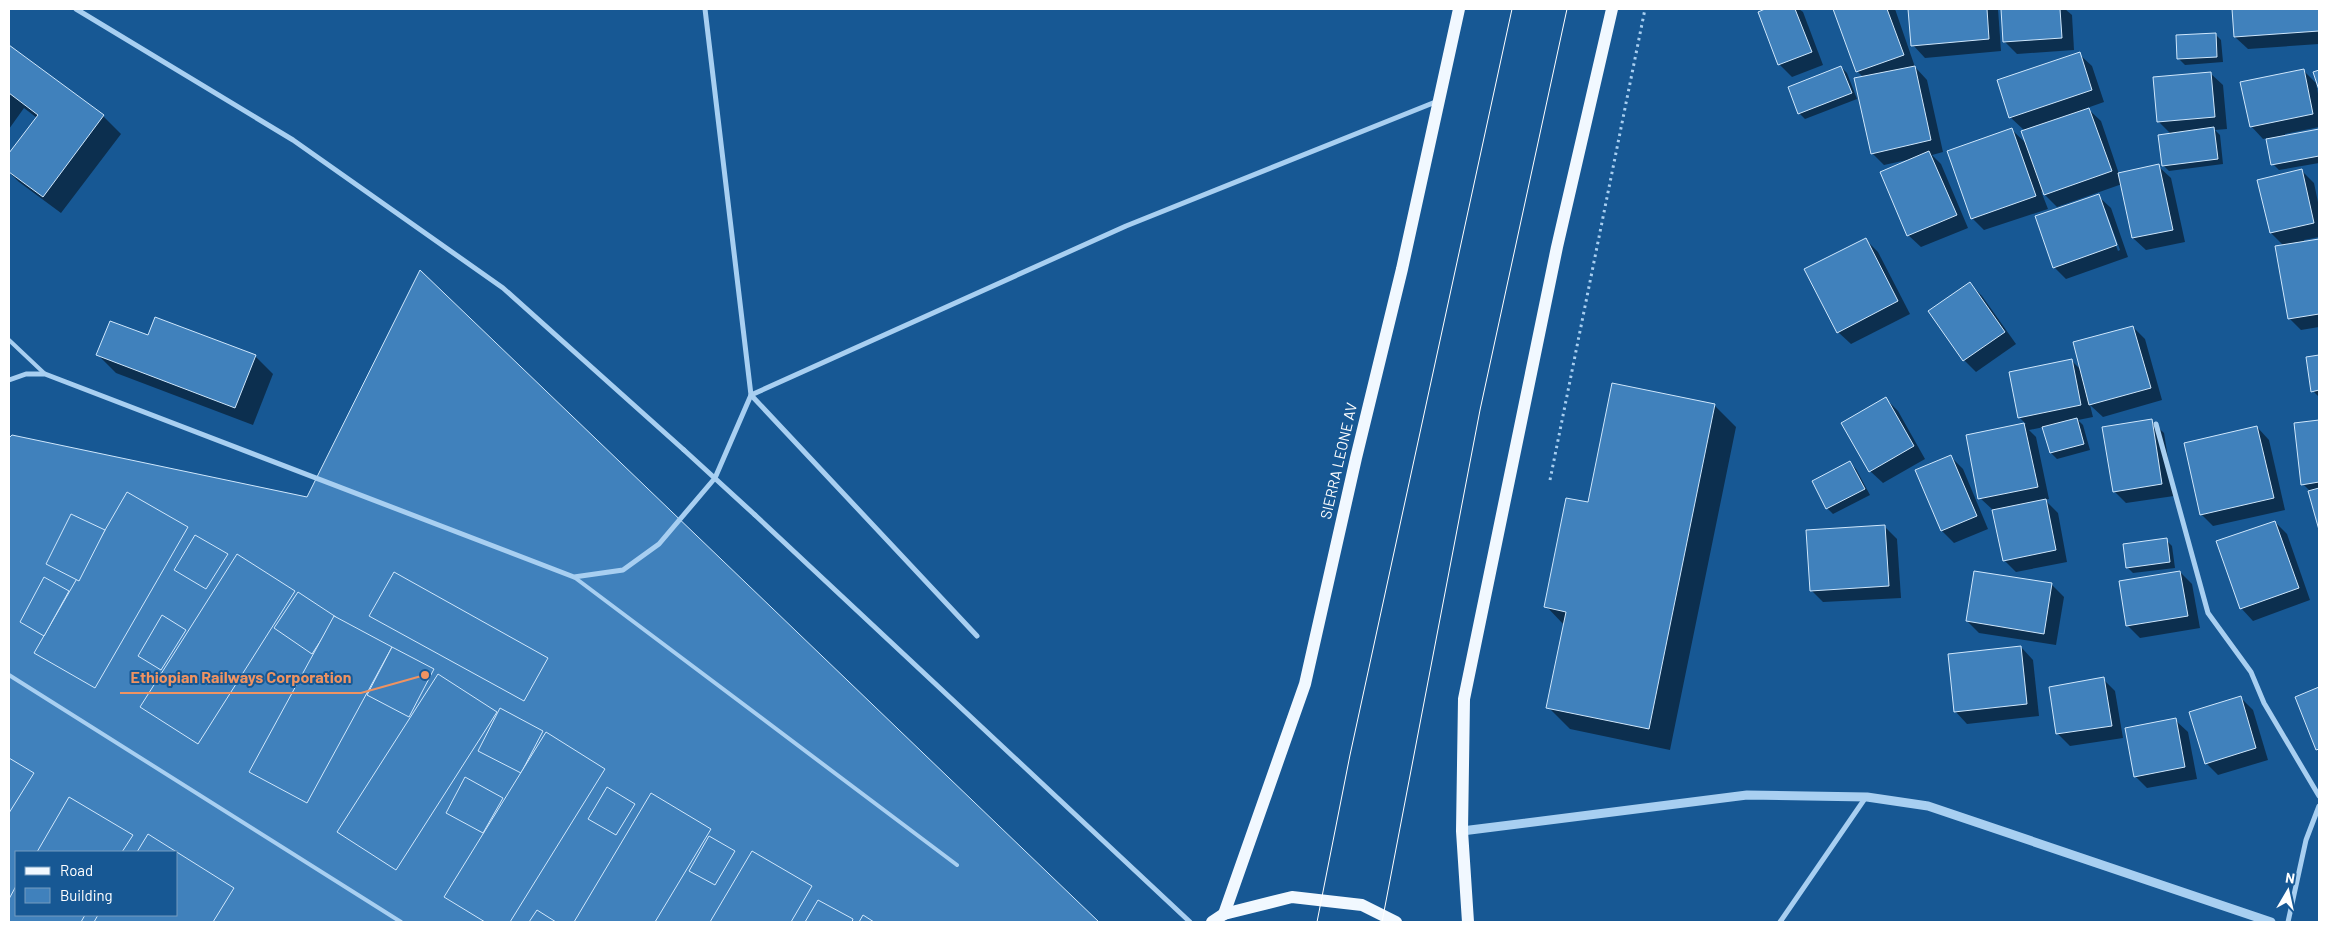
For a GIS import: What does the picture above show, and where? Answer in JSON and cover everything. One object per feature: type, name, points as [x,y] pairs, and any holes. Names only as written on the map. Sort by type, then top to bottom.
[{"type":"main road","name":"SIERRA LEONE AV","points":[[1224,914],[1305,684],[1356,458],[1402,269],[1459,9]]},
{"type":"main road","points":[[1468,922],[1462,831],[1464,699],[1557,247],[1612,9]]},
{"type":"main road","points":[[1212,922],[1224,914],[1292,897],[1362,905],[1396,922]]},
{"type":"street","points":[[76,9],[293,140],[503,288],[684,450],[1090,831],[1190,922]]},
{"type":"street","points":[[9,380],[26,374],[45,374],[574,577],[623,570],[659,544],[715,478],[751,395],[705,9]]},
{"type":"street","points":[[751,395],[1126,226],[1439,100]]},
{"type":"street","points":[[751,395],[977,636]]},
{"type":"street","points":[[2156,424],[2208,613],[2251,672],[2264,703],[2319,796]]},
{"type":"street","points":[[1462,831],[1747,795],[1866,797],[1928,806],[2271,922]]},
{"type":"street","points":[[1780,922],[1866,797]]},
{"type":"street","points":[[2288,922],[2306,840],[2319,806]]},
{"type":"lane","points":[[9,340],[45,374]]},
{"type":"lane","points":[[574,577],[957,865]]},
{"type":"lane","points":[[9,675],[401,922]]},
{"type":"path","points":[[1550,480],[1646,9]]},
{"type":"building","points":[[1765,9],[1795,9],[1812,52],[1778,65],[1758,12]]},
{"type":"building","points":[[1833,9],[1887,9],[1904,55],[1856,72]]},
{"type":"building","points":[[1908,9],[1987,9],[1989,39],[1911,46]]},
{"type":"building","points":[[2001,9],[2060,9],[2062,38],[2003,42]]},
{"type":"building","points":[[2232,9],[2319,9],[2319,31],[2234,37]]},
{"type":"building","points":[[2216,33],[2217,57],[2177,59],[2176,35]]},
{"type":"building","points":[[9,45],[104,115],[43,197],[9,172],[9,153],[38,115],[9,93]]},
{"type":"building","points":[[2080,52],[2092,90],[2009,118],[1997,80]]},
{"type":"building","points":[[1841,66],[1852,93],[1798,114],[1788,87]]},
{"type":"building","points":[[1915,66],[1931,140],[1871,154],[1854,78]]},
{"type":"building","points":[[2304,69],[2313,114],[2250,127],[2240,82]]},
{"type":"building","points":[[2319,70],[2319,90],[2313,72]]},
{"type":"building","points":[[2211,72],[2215,117],[2157,122],[2153,77]]},
{"type":"building","points":[[2089,108],[2112,171],[2044,195],[2021,131]]},
{"type":"building","points":[[2214,127],[2218,159],[2162,166],[2158,135]]},
{"type":"building","points":[[2012,128],[2036,196],[1971,219],[1947,151]]},
{"type":"building","points":[[2319,129],[2319,156],[2271,165],[2266,139]]},
{"type":"building","points":[[1929,151],[1957,215],[1907,236],[1880,172]]},
{"type":"building","points":[[2159,164],[2173,230],[2132,238],[2118,173]]},
{"type":"building","points":[[2302,169],[2314,223],[2270,233],[2257,180]]},
{"type":"building","points":[[2099,194],[2117,245],[2053,268],[2035,216]]},
{"type":"building","points":[[1866,238],[1898,301],[1837,333],[1804,269]]},
{"type":"building","points":[[2319,239],[2319,314],[2288,319],[2275,246]]},
{"type":"building","points":[[420,270],[1099,922],[9,922],[9,438],[12,435],[307,497]]},
{"type":"building","points":[[1970,282],[2005,332],[1963,361],[1928,311]]},
{"type":"building","points":[[155,317],[256,355],[235,408],[96,355],[110,321],[148,335]]},
{"type":"building","points":[[2133,326],[2151,388],[2089,405],[2073,342]]},
{"type":"building","points":[[2319,355],[2319,390],[2311,392],[2306,357]]},
{"type":"building","points":[[2072,359],[2081,405],[2018,418],[2009,372]]},
{"type":"building","points":[[1612,383],[1715,404],[1649,729],[1546,708],[1566,612],[1544,607],[1566,498],[1588,502]]},
{"type":"building","points":[[1886,397],[1914,446],[1869,472],[1841,423]]},
{"type":"building","points":[[2077,418],[2084,444],[2050,453],[2042,427]]},
{"type":"building","points":[[2152,419],[2162,484],[2113,492],[2102,427]]},
{"type":"building","points":[[2319,420],[2319,482],[2301,485],[2294,423]]},
{"type":"building","points":[[2024,423],[2038,487],[1978,499],[1966,435]]},
{"type":"building","points":[[2257,426],[2274,498],[2200,515],[2184,443]]},
{"type":"building","points":[[1951,455],[1977,516],[1941,531],[1915,470]]},
{"type":"building","points":[[1850,461],[1865,489],[1826,509],[1812,481]]},
{"type":"building","points":[[2319,488],[2319,530],[2308,491]]},
{"type":"building","points":[[127,492],[188,527],[95,688],[34,653]]},
{"type":"building","points":[[2046,499],[2056,550],[2003,561],[1992,510]]},
{"type":"building","points":[[71,514],[105,530],[79,581],[46,564]]},
{"type":"building","points":[[2275,521],[2299,588],[2240,609],[2216,541]]},
{"type":"building","points":[[1885,525],[1889,586],[1810,591],[1806,530]]},
{"type":"building","points":[[195,535],[228,554],[206,589],[174,570]]},
{"type":"building","points":[[2167,538],[2170,562],[2126,568],[2123,544]]},
{"type":"building","points":[[237,554],[295,591],[198,744],[140,707]]},
{"type":"building","points":[[1974,571],[2052,583],[2044,634],[1966,621]]},
{"type":"building","points":[[2180,571],[2188,616],[2126,626],[2119,581]]},
{"type":"building","points":[[394,572],[548,658],[524,701],[369,616]]},
{"type":"building","points":[[44,577],[69,591],[44,636],[20,622]]},
{"type":"building","points":[[298,592],[336,617],[312,654],[274,628]]},
{"type":"building","points":[[162,615],[186,630],[161,670],[138,656]]},
{"type":"building","points":[[334,616],[392,647],[307,803],[249,772]]},
{"type":"building","points":[[2021,646],[2027,704],[1954,712],[1948,654]]},
{"type":"building","points":[[392,647],[434,669],[409,717],[367,695]]},
{"type":"building","points":[[438,674],[497,712],[396,870],[337,832]]},
{"type":"building","points":[[2104,677],[2112,726],[2056,734],[2049,687]]},
{"type":"building","points":[[2319,687],[2319,749],[2316,750],[2295,697]]},
{"type":"building","points":[[2241,696],[2256,748],[2205,764],[2189,712]]},
{"type":"building","points":[[500,708],[543,731],[521,773],[478,751]]},
{"type":"building","points":[[2176,718],[2185,767],[2134,777],[2125,728]]},
{"type":"building","points":[[546,732],[605,769],[510,922],[485,922],[444,897]]},
{"type":"building","points":[[9,758],[34,773],[9,813]]},
{"type":"building","points":[[465,777],[503,798],[483,833],[446,813]]},
{"type":"building","points":[[607,787],[635,804],[616,835],[588,819]]},
{"type":"building","points":[[651,793],[711,829],[655,922],[574,922]]},
{"type":"building","points":[[69,797],[133,835],[123,851],[38,851]]},
{"type":"building","points":[[148,834],[175,851],[138,851]]},
{"type":"building","points":[[709,836],[735,851],[715,885],[689,871]]},
{"type":"building","points":[[752,851],[812,886],[791,922],[710,922]]},
{"type":"building","points":[[178,853],[234,888],[213,922],[94,922],[97,916],[178,916]]},
{"type":"building","points":[[15,888],[15,916],[84,916],[81,922],[9,922],[9,899]]},
{"type":"building","points":[[818,900],[853,919],[852,922],[805,922]]},
{"type":"building","points":[[537,910],[556,922],[529,922]]},
{"type":"building","points":[[863,915],[874,922],[859,922]]},
{"type":"tram line","points":[[1317,922],[1350,755],[1512,9]]},
{"type":"tram line","points":[[1382,922],[1480,410],[1567,9]]},
{"type":"place","name":"Ethiopian Railways Corporation","points":[[425,675]]}]
